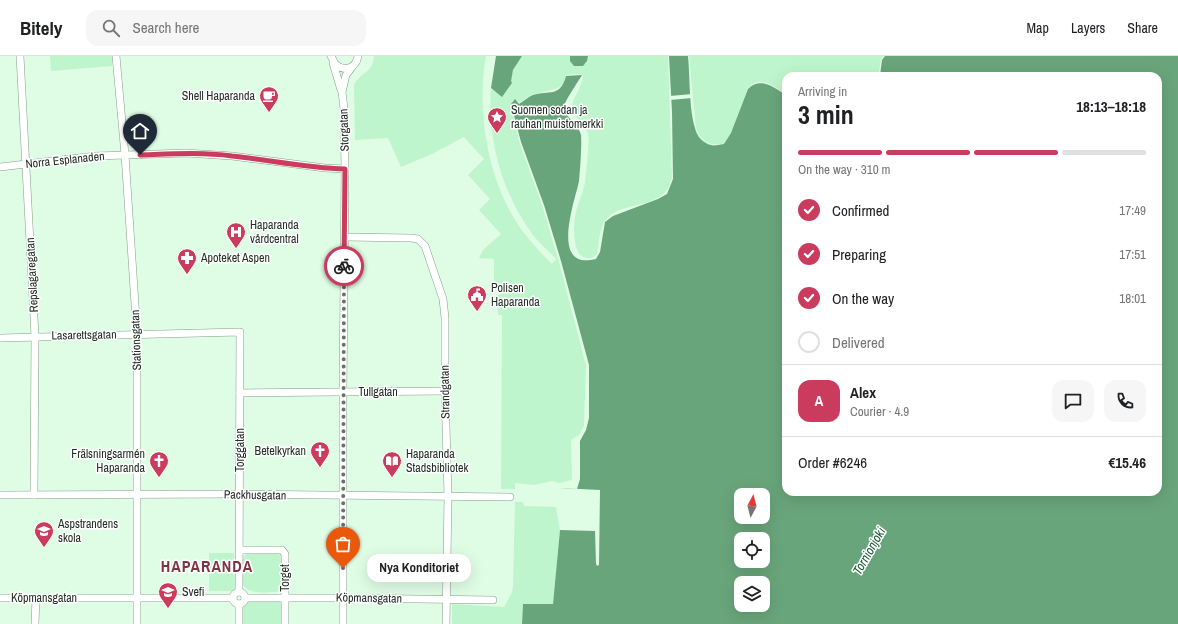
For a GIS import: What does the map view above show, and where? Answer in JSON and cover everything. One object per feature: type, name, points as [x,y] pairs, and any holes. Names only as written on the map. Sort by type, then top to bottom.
[{"type":"street","name":"Repslagaregatan","points":[[20,56],[35,336],[34,495]]},
{"type":"street","name":"Stationsgatan","points":[[116,56],[125,155],[137,334],[137,624]]},
{"type":"street","name":"Storgatan","points":[[327,56],[332,59],[336,66],[341,69],[352,67]]},
{"type":"street","name":"Storgatan","points":[[342,92],[346,75],[357,62],[358,56]]},
{"type":"street","name":"Storgatan","points":[[332,59],[342,92],[344,109],[345,237],[343,624]]},
{"type":"street","name":"Norra Esplanaden","points":[[0,167],[67,159],[186,153],[213,154],[324,168],[345,169]]},
{"type":"street","name":"Strandgatan","points":[[345,237],[418,239],[423,243],[443,299],[445,318],[445,391],[448,496],[446,624]]},
{"type":"street","name":"Lasarettsgatan","points":[[0,338],[240,332]]},
{"type":"street","name":"Torggatan","points":[[239,592],[240,332]]},
{"type":"street","name":"Tullgatan","points":[[240,393],[445,391]]},
{"type":"street","name":"Packhusgatan","points":[[0,495],[240,494],[510,497]]},
{"type":"street","name":"Torget","points":[[240,550],[282,550],[285,554],[285,624]]},
{"type":"street","points":[[239,592],[243,593],[245,598],[244,602],[239,604],[235,603],[233,598],[234,594],[239,592]]},
{"type":"street","name":"Köpmansgatan","points":[[0,598],[233,598]]},
{"type":"street","points":[[35,624],[36,598]]},
{"type":"street","name":"Köpmansgatan","points":[[245,598],[492,600]]},
{"type":"street","points":[[239,604],[239,624]]},
{"type":"shaded area","points":[[50,56],[112,56],[112,66],[51,71]]},
{"type":"shaded area","points":[[374,56],[486,56],[483,75],[483,115],[489,156],[495,175],[510,211],[519,226],[552,264],[556,259],[533,235],[522,219],[505,184],[494,146],[490,108],[491,88],[492,90],[511,83],[513,72],[522,56],[570,56],[570,61],[586,64],[588,56],[668,56],[672,178],[670,184],[659,197],[643,204],[618,211],[611,215],[603,224],[597,254],[590,258],[586,258],[579,254],[574,236],[576,211],[584,185],[588,150],[588,133],[574,114],[572,103],[583,79],[583,75],[566,75],[563,84],[558,88],[532,95],[519,103],[515,100],[511,105],[519,141],[542,205],[559,262],[586,366],[584,426],[579,435],[571,440],[572,480],[559,483],[552,481],[534,485],[515,483],[515,489],[501,489],[502,315],[498,315],[498,295],[502,294],[502,286],[494,286],[494,259],[479,258],[483,250],[501,234],[479,210],[490,199],[468,175],[484,159],[464,137],[432,154],[401,167],[388,138],[355,140],[354,84],[372,65]]},
{"type":"shaded area","points":[[689,56],[883,56],[879,72],[782,72],[782,92],[767,83],[757,82],[753,84],[748,88],[731,133],[748,89],[753,85],[758,83],[767,84],[782,93],[782,99],[668,214],[695,128],[699,136],[702,139],[696,128]],"holes":[[[702,139],[711,144],[720,144],[711,145],[704,142]]]},
{"type":"shaded area","points":[[515,502],[523,502],[524,506],[556,507],[560,530],[553,604],[523,604],[522,624],[452,624],[452,604],[504,607],[512,592]]},
{"type":"shaded area","points":[[209,553],[234,553],[235,591],[209,591]]},
{"type":"shaded area","points":[[247,553],[281,555],[282,591],[255,592],[245,588],[242,581],[242,571],[243,558]]},
{"type":"shaded area","points":[[251,600],[282,602],[282,624],[243,624],[243,607]]},
{"type":"water","points":[[496,56],[522,56],[513,70],[512,83],[502,97],[491,88]]},
{"type":"water","points":[[570,56],[588,56],[587,61],[583,66],[574,66],[570,61]]},
{"type":"water","name":"Tornionjoki","points":[[669,56],[688,56],[693,120],[697,135],[700,139],[710,145],[724,144],[731,133],[748,89],[753,85],[758,83],[767,84],[782,93],[782,496],[1162,496],[1162,72],[880,72],[882,60],[885,56],[1178,56],[1178,624],[522,624],[523,604],[553,604],[560,530],[560,488],[577,489],[580,479],[580,441],[586,430],[589,418],[589,365],[561,261],[544,205],[521,142],[511,104],[515,99],[519,104],[533,95],[553,92],[561,88],[566,76],[582,75],[564,107],[566,114],[578,127],[581,135],[579,181],[568,232],[569,245],[573,255],[582,260],[596,259],[600,252],[605,222],[613,216],[658,199],[667,194],[673,179]]},
{"type":"pier","points":[[692,94],[692,98],[670,100],[670,96]]},
{"type":"pier","points":[[560,488],[600,490],[599,565],[597,566],[595,531],[560,530]]},
{"type":"way so far","points":[[343,568],[344,266]]},
{"type":"place","name":"Shell Haparanda","points":[[269,113]]},
{"type":"place","name":"Suomen sodan ja rauhan muistomerkki","points":[[497,134]]},
{"type":"place","name":"Haparanda vårdcentral","points":[[236,249]]},
{"type":"place","name":"Apoteket Aspen","points":[[187,275]]},
{"type":"place","name":"Polisen Haparanda","points":[[477,312]]},
{"type":"place","name":"Betelkyrkan","points":[[320,468]]},
{"type":"place","name":"Frälsningsarmén Haparanda","points":[[159,478]]},
{"type":"place","name":"Haparanda Stadsbibliotek","points":[[392,478]]},
{"type":"place","name":"Aspstrandens skola","points":[[44,548]]},
{"type":"place","name":"Nya Konditoriet","points":[[343,568]]},
{"type":"place","name":"Svefi","points":[[168,609]]},
{"type":"district","name":"HAPARANDA","points":[[207,566]]},
{"type":"route","points":[[140,155],[186,153],[213,154],[324,168],[345,169],[344,266]]}]
